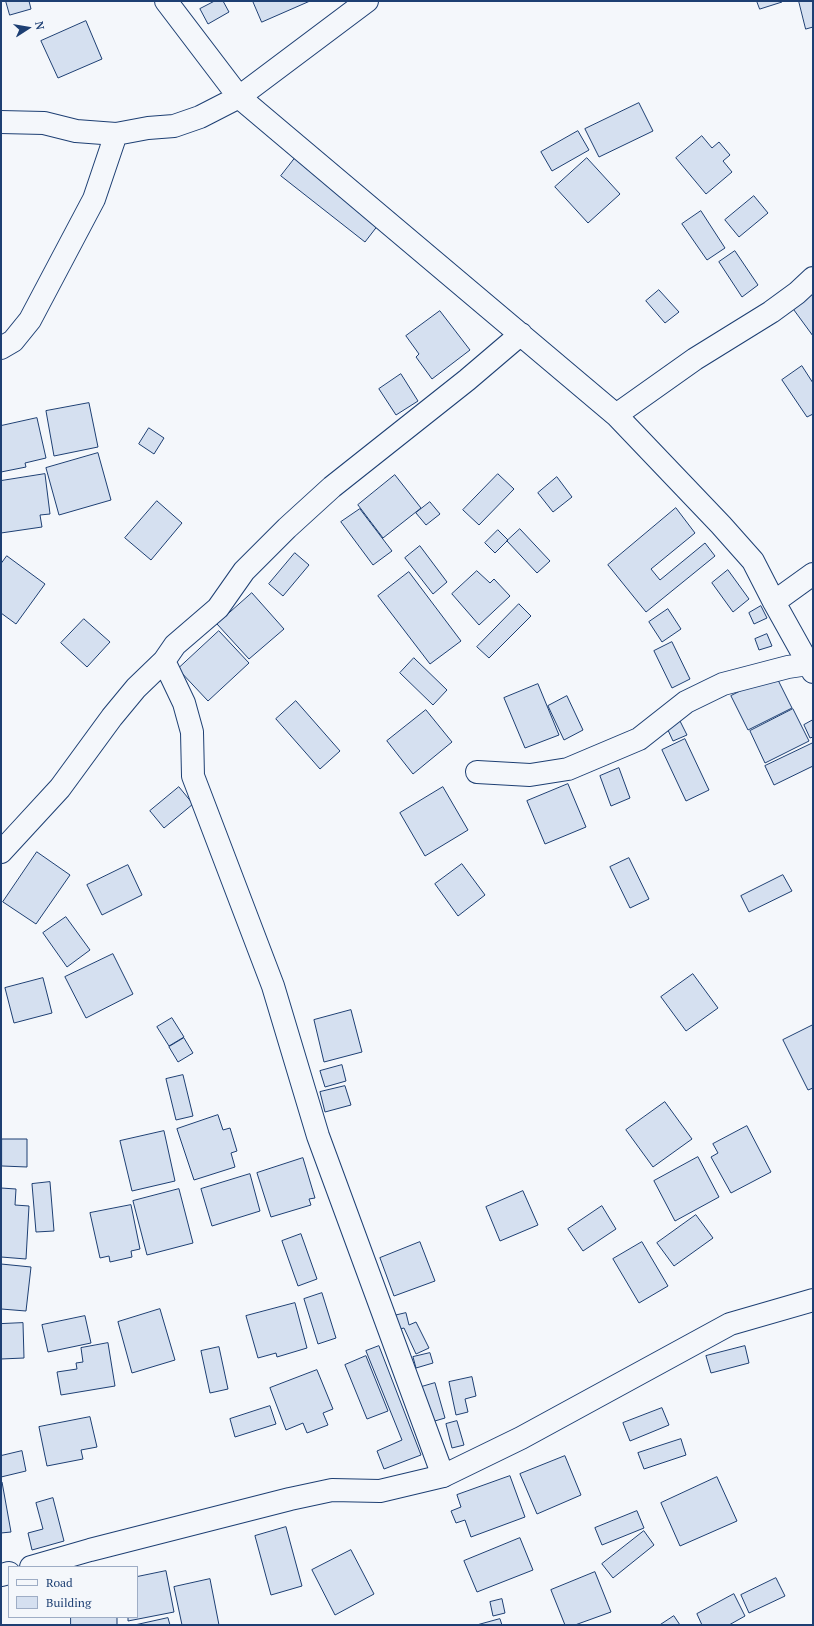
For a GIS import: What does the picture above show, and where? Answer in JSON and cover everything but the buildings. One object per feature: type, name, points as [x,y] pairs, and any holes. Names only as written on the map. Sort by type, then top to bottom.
[{"type":"street","points":[[166,1],[238,97],[616,415],[722,525],[753,561],[810,668]]},
{"type":"street","points":[[1,122],[44,123],[76,131],[116,134],[148,128],[174,126],[200,117],[238,97],[367,1]]},
{"type":"street","points":[[1,348],[13,341],[30,320],[94,199],[116,134]]},
{"type":"street","points":[[616,415],[695,359],[771,312],[797,293],[813,278]]},
{"type":"street","points":[[1,852],[60,788],[112,717],[136,688],[164,661],[175,645],[218,608],[244,570],[332,487],[467,380],[520,334]]},
{"type":"street","points":[[774,602],[813,574]]},
{"type":"street","points":[[164,661],[184,703],[192,732],[193,776],[273,986],[318,1136],[443,1476]]},
{"type":"street","points":[[477,772],[530,775],[568,769],[639,739],[686,702],[723,684],[788,666],[810,668]]},
{"type":"street","points":[[34,1566],[90,1550],[290,1499],[332,1490],[380,1491],[443,1476],[521,1438],[730,1324],[813,1300]]}]
